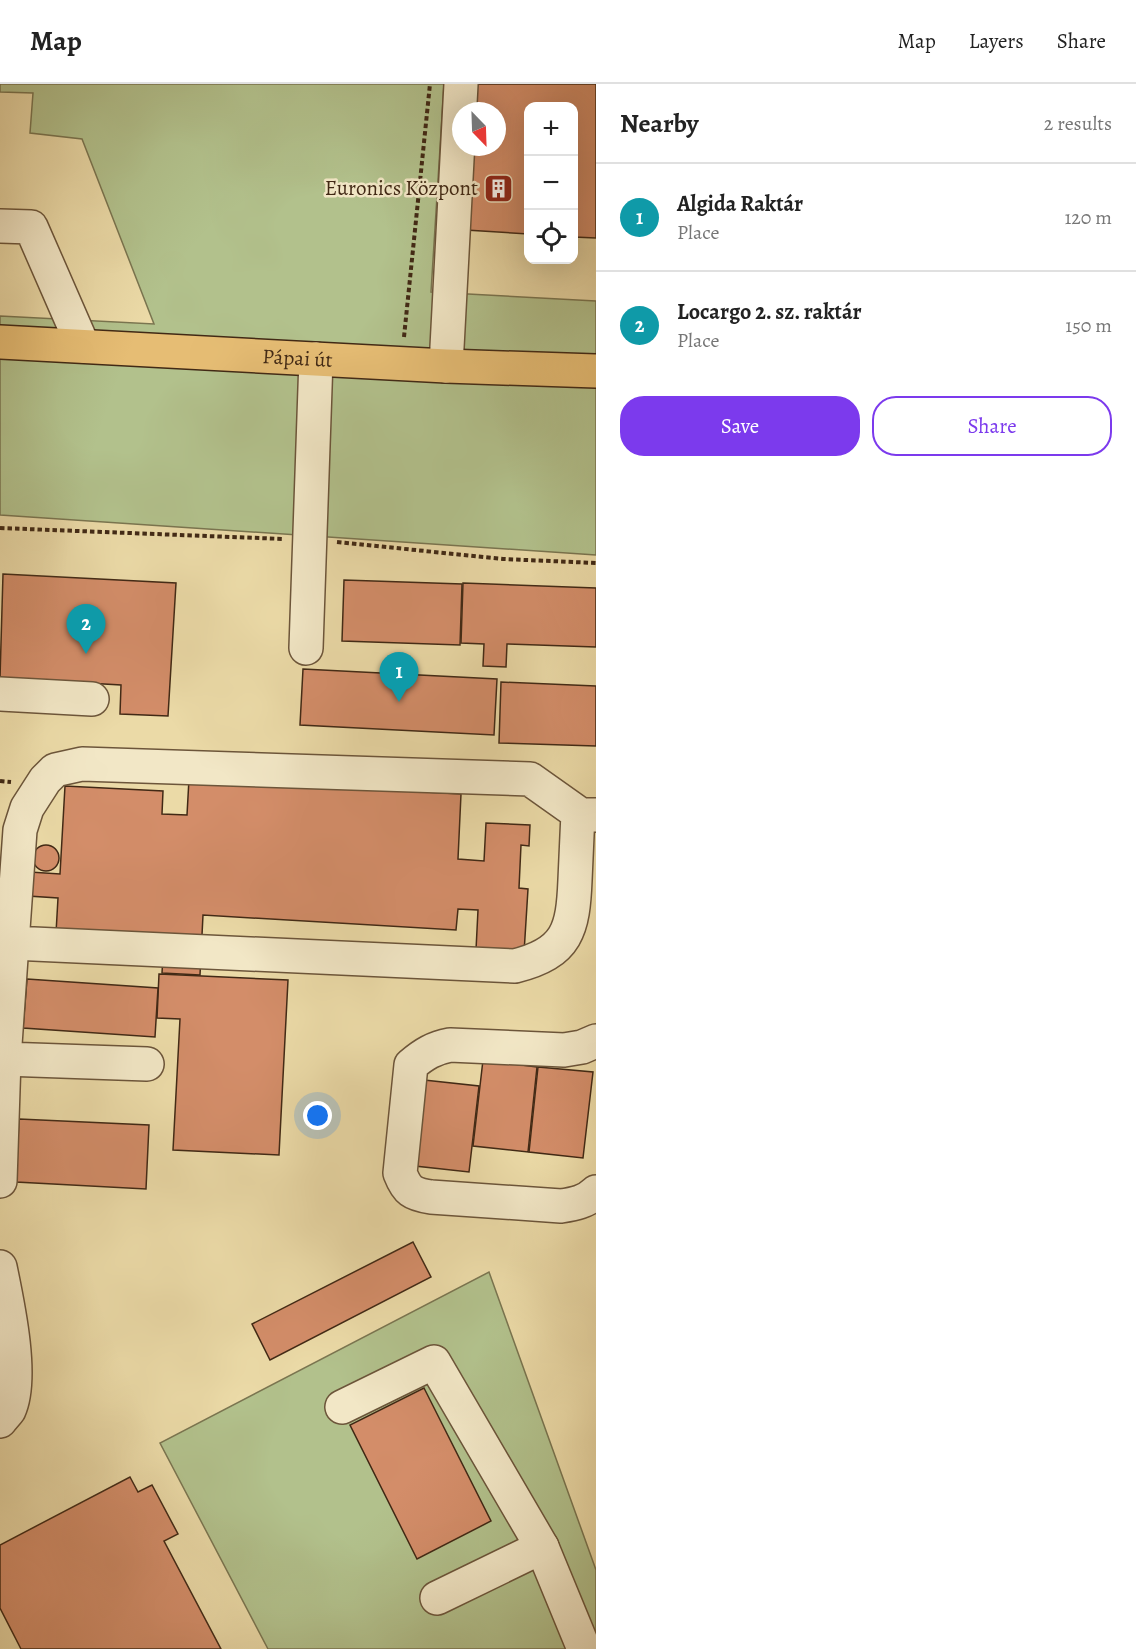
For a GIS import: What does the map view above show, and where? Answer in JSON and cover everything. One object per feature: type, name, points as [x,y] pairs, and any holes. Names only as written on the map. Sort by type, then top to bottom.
[{"type":"main road","name":"Pápai út","points":[[0,342],[401,364],[596,371]]},
{"type":"lane","points":[[446,366],[461,84]]},
{"type":"lane","points":[[0,226],[31,227],[83,346]]},
{"type":"lane","points":[[306,648],[316,358]]},
{"type":"lane","points":[[0,694],[92,699]]},
{"type":"lane","points":[[0,1181],[4,1059],[12,943],[20,830],[27,808],[45,780],[56,770],[82,764],[530,779],[587,814],[574,913],[568,931],[554,949],[531,962],[515,966],[12,943]]},
{"type":"lane","points":[[596,1041],[582,1047],[564,1050],[450,1044],[437,1047],[423,1055],[411,1065],[400,1173],[405,1185],[415,1195],[431,1197],[561,1206],[576,1204],[596,1192]]},
{"type":"lane","points":[[4,1059],[147,1064]]},
{"type":"lane","points":[[0,1267],[8,1306],[15,1384],[9,1409],[0,1421]]},
{"type":"lane","points":[[342,1407],[434,1362],[542,1547],[584,1649]]},
{"type":"lane","points":[[437,1598],[542,1547]]},
{"type":"path","points":[[401,364],[430,84]]},
{"type":"path","points":[[0,781],[6,781]]},
{"type":"green space","points":[[0,84],[444,84],[431,292],[596,301],[596,555],[0,515],[0,316],[154,324],[82,139],[30,133],[33,93],[0,92]]},
{"type":"green space","points":[[489,1272],[596,1570],[596,1649],[268,1649],[160,1443]]},
{"type":"building","name":"Euronics Központ","points":[[476,84],[596,84],[596,238],[578,237],[578,102],[524,102],[524,234],[466,230],[471,156],[506,156],[506,102],[475,102]]},
{"type":"building","points":[[3,574],[176,583],[168,716],[120,714],[121,685],[0,678]]},
{"type":"building","points":[[344,580],[462,584],[460,645],[342,641]]},
{"type":"building","points":[[463,583],[596,588],[596,647],[507,644],[506,667],[483,666],[484,644],[461,643]]},
{"type":"building","points":[[303,669],[497,679],[494,735],[300,725]]},
{"type":"building","points":[[501,682],[596,686],[596,746],[499,743]]},
{"type":"building","points":[[189,779],[461,794],[458,859],[484,861],[486,823],[530,825],[529,846],[521,845],[519,888],[528,889],[524,953],[476,950],[478,910],[458,909],[456,930],[203,915],[200,975],[162,973],[164,939],[56,933],[58,898],[28,896],[30,872],[60,874],[65,786],[163,791],[162,814],[187,815]]},
{"type":"building","points":[[46,845],[55,849],[59,858],[55,867],[46,871],[37,867],[33,858],[37,849]]},
{"type":"building","points":[[159,974],[288,980],[279,1155],[173,1150],[180,1019],[157,1018]]},
{"type":"building","points":[[27,979],[158,988],[155,1037],[23,1028]]},
{"type":"building","points":[[483,1060],[537,1067],[528,1152],[473,1146]]},
{"type":"building","points":[[538,1067],[593,1072],[583,1158],[529,1152]]},
{"type":"building","points":[[424,1080],[479,1086],[469,1172],[415,1166]]},
{"type":"building","points":[[19,1119],[149,1125],[146,1189],[16,1182]]},
{"type":"building","points":[[413,1242],[431,1277],[270,1360],[252,1324]]},
{"type":"building","points":[[424,1388],[491,1521],[417,1559],[350,1425]]},
{"type":"building","points":[[130,1477],[138,1492],[152,1485],[178,1534],[164,1541],[221,1649],[21,1649],[0,1608],[0,1545]]},
{"type":"place","name":"Euronics Központ","points":[[499,188]]},
{"type":"place","name":"Locargo 2. sz. raktár","points":[[86,654]]},
{"type":"place","name":"Algida Raktár","points":[[399,702]]}]
